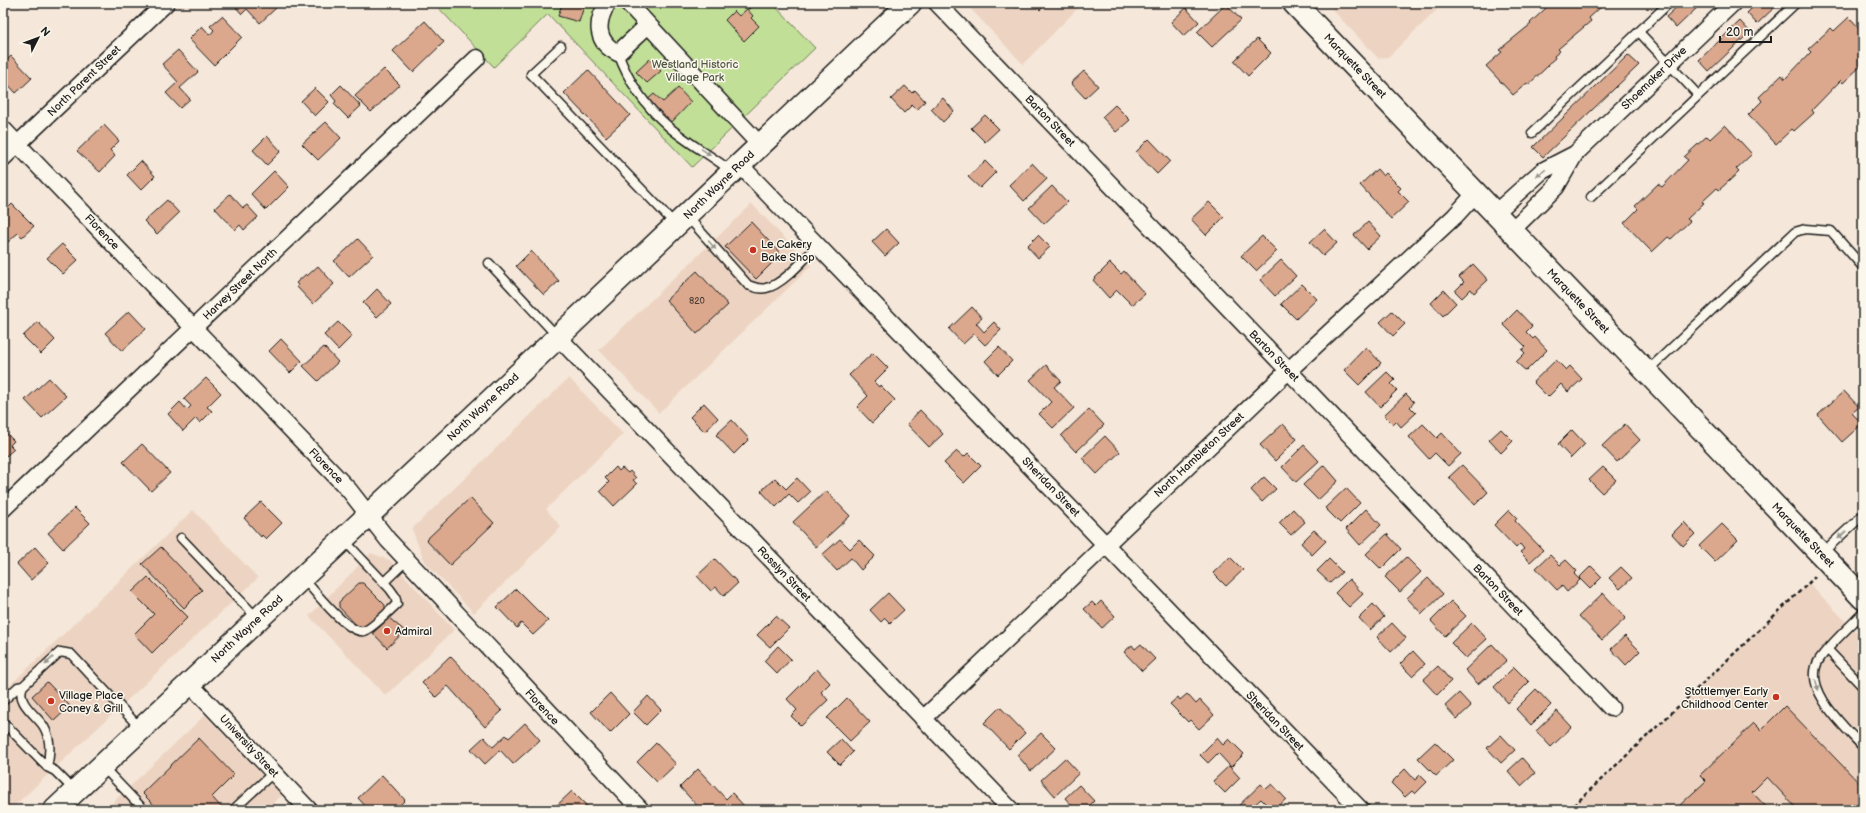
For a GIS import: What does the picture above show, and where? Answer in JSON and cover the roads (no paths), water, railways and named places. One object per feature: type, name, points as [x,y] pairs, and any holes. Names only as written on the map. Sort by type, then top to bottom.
[{"type":"main road","name":"North Wayne Road","points":[[55,810],[140,728],[190,683],[681,221],[910,3]]},
{"type":"main road","name":"Marquette Street","points":[[1295,3],[1476,193],[1494,214],[1646,371],[1821,563],[1863,598]]},
{"type":"street","name":"North Parent Street","points":[[3,158],[166,3]]},
{"type":"street","points":[[608,3],[602,12],[598,31],[602,41],[610,49],[618,53],[648,24]]},
{"type":"street","points":[[628,3],[760,145]]},
{"type":"street","name":"Barton Street","points":[[937,3],[1611,708]]},
{"type":"street","name":"Shoemaker Drive","points":[[1511,231],[1556,187],[1575,154],[1733,3]]},
{"type":"street","name":"Harvey Street North","points":[[3,509],[477,58]]},
{"type":"street","name":"Florence","points":[[3,129],[349,490],[368,515],[407,560],[641,810]]},
{"type":"street","name":"Shoemaker Drive","points":[[1494,214],[1542,171],[1575,154]]},
{"type":"street","name":"Sheridan Street","points":[[736,168],[818,245],[1361,810]]},
{"type":"street","name":"North Hambleton Street","points":[[923,719],[1288,371],[1455,216],[1476,193]]},
{"type":"street","name":"Rosslyn Street","points":[[558,337],[1011,810]]},
{"type":"street","name":"University Street","points":[[190,683],[309,810]]},
{"type":"lane","points":[[1532,133],[1670,3]]},
{"type":"lane","points":[[1591,196],[1796,3]]},
{"type":"lane","points":[[1639,32],[1698,95]]},
{"type":"lane","points":[[561,46],[531,74],[748,285],[757,289],[768,288],[782,279],[818,245]]},
{"type":"lane","points":[[618,53],[626,74],[644,100],[668,126],[736,168]]},
{"type":"lane","points":[[1646,371],[1795,232],[1805,229],[1831,231],[1863,266]]},
{"type":"lane","points":[[489,263],[558,337]]},
{"type":"lane","points":[[1821,563],[1863,515]]},
{"type":"lane","points":[[181,538],[258,619]]},
{"type":"lane","points":[[302,577],[344,622],[358,631],[365,631],[397,604],[395,596],[384,582],[343,538]]},
{"type":"lane","points":[[384,582],[407,560]]},
{"type":"lane","points":[[1863,613],[1818,661],[1815,677],[1822,701],[1863,748]]},
{"type":"lane","points":[[1828,650],[1863,688]]},
{"type":"lane","points":[[3,701],[18,687],[23,686],[60,652],[71,654],[140,728]]},
{"type":"lane","points":[[23,686],[21,694],[24,702],[46,732],[50,754],[47,767]]},
{"type":"lane","points":[[3,722],[47,767],[55,771],[75,791]]},
{"type":"lane","points":[[101,765],[144,810]]},
{"type":"lane","points":[[233,810],[274,772]]},
{"type":"place","name":"Le Cakery Bake Shop","points":[[753,250]]},
{"type":"place","name":"Admiral","points":[[387,631]]},
{"type":"place","name":"Stottlemyer Early Childhood Center","points":[[1776,697]]},
{"type":"place","name":"Village Place Coney & Grill","points":[[51,701]]},
{"type":"park label","name":"Westland Historic Village Park","points":[[695,70]]}]
